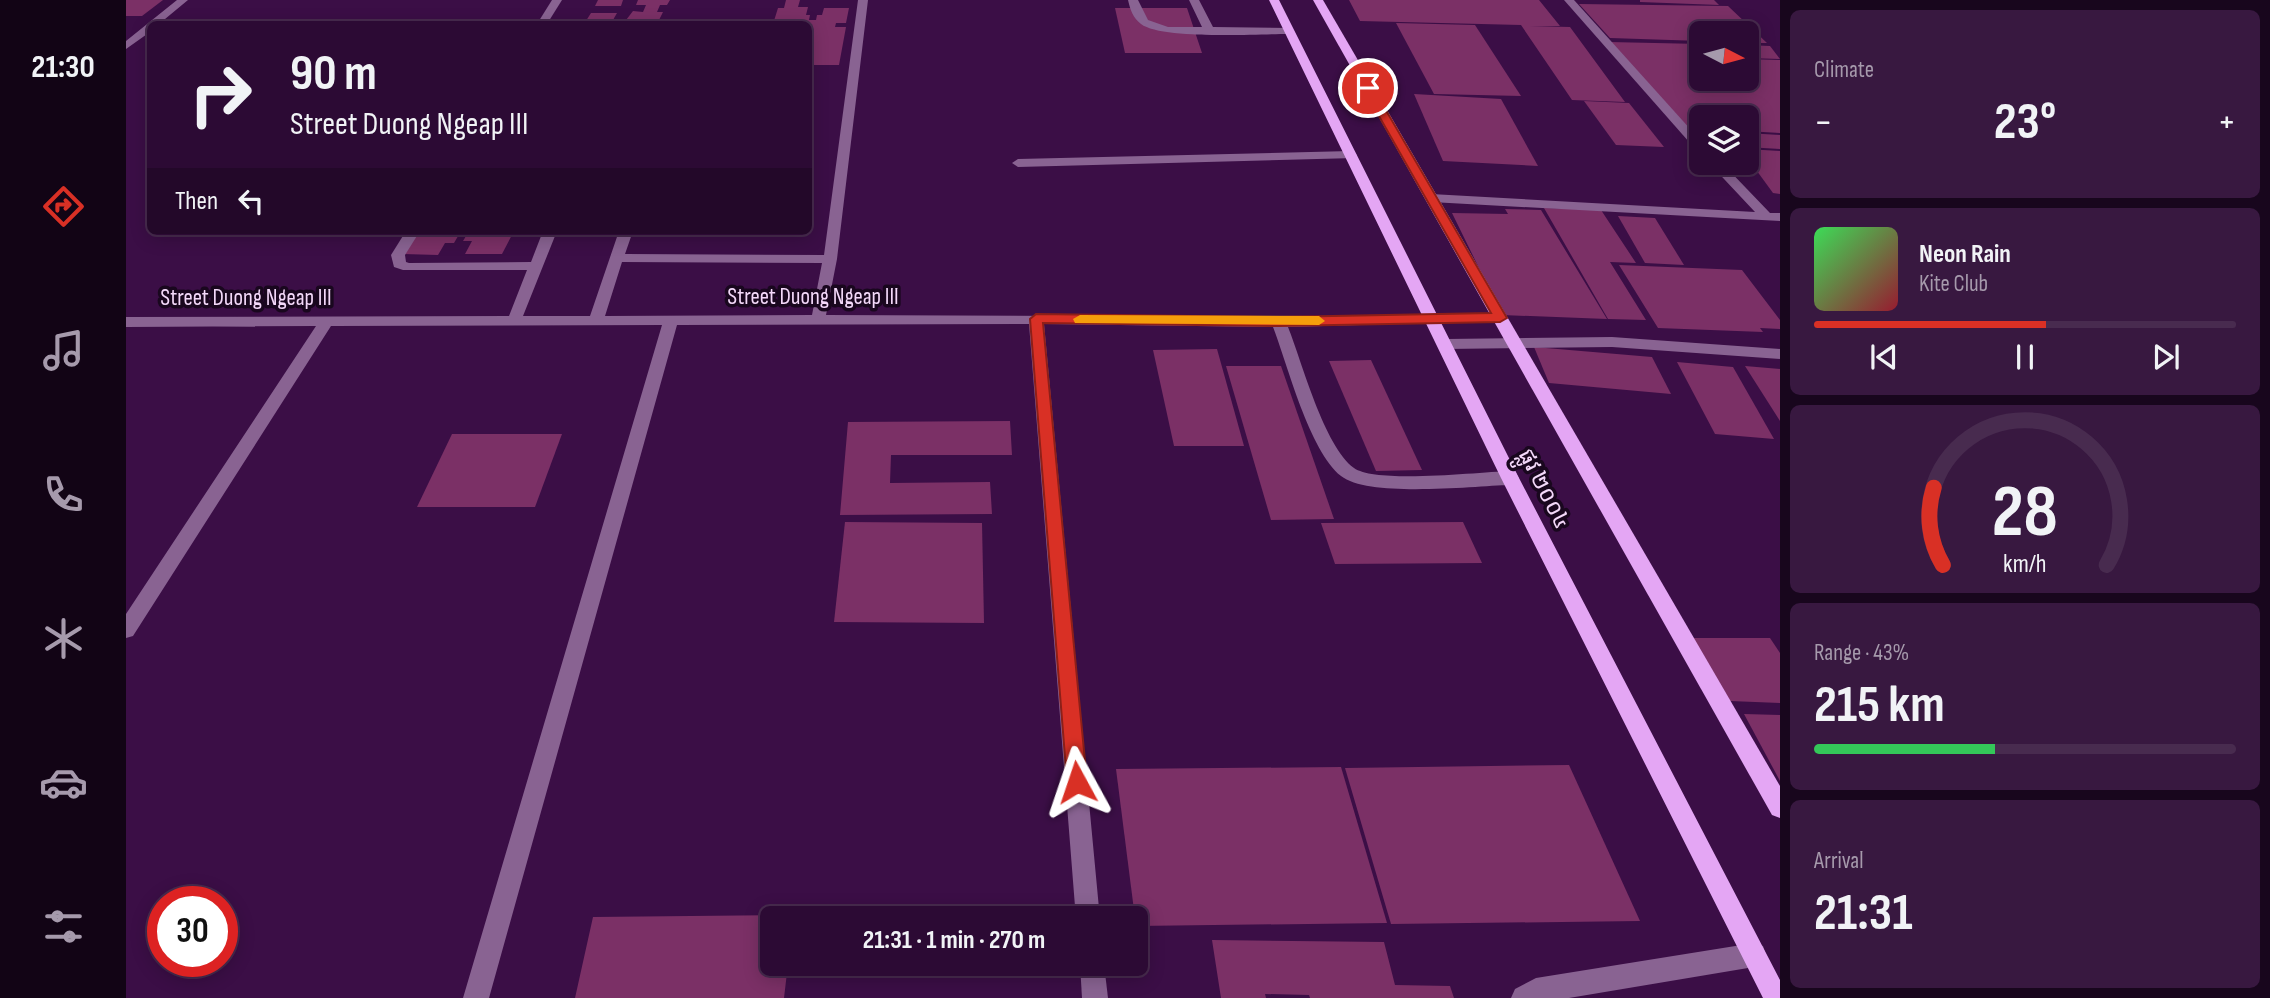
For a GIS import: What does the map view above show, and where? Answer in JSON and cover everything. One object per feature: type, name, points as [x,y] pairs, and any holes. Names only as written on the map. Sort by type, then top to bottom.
[{"type":"main road","name":"ផ្លូវ ២០០៤","points":[[1274,0],[1433,317],[1510,478],[1776,998]]},
{"type":"main road","name":"ផ្លូវ ២០០៤","points":[[1318,0],[1780,807]]},
{"type":"street","points":[[157,21],[183,0]]},
{"type":"street","points":[[544,21],[557,0]]},
{"type":"street","points":[[818,320],[830,259],[863,0]]},
{"type":"street","points":[[1133,0],[1137,17],[1149,26],[1168,30],[1289,30]]},
{"type":"street","points":[[1194,0],[1209,30]]},
{"type":"street","points":[[1569,0],[1689,135]]},
{"type":"street","points":[[126,46],[147,29]]},
{"type":"street","points":[[1017,163],[1351,155]]},
{"type":"street","points":[[1728,175],[1773,217]]},
{"type":"street","points":[[1431,198],[1773,217]]},
{"type":"street","points":[[410,235],[398,255],[399,264],[408,267],[537,266]]},
{"type":"street","points":[[514,321],[549,235]]},
{"type":"street","points":[[596,320],[625,235]]},
{"type":"street","points":[[616,265],[830,259]]},
{"type":"street","name":"Street Duong Ngeap III","points":[[126,321],[1036,319],[1279,322],[1433,317],[1500,318]]},
{"type":"street","points":[[1036,319],[1087,906]]},
{"type":"street","points":[[476,998],[671,320]]},
{"type":"street","points":[[126,630],[327,321]]},
{"type":"street","points":[[1279,322],[1331,454],[1349,474],[1365,479],[1398,481],[1510,478]]},
{"type":"street","points":[[1446,344],[1612,342],[1780,354]]},
{"type":"street","points":[[1524,998],[1536,992],[1754,955]]},
{"type":"street","points":[[1093,976],[1095,998]]},
{"type":"building","points":[[126,0],[163,0],[142,16],[126,16]]},
{"type":"building","points":[[598,0],[623,0],[621,6],[595,6]]},
{"type":"building","points":[[638,0],[670,0],[667,5],[660,5],[657,12],[663,12],[658,21],[625,21],[633,11],[643,12],[646,5],[636,5]]},
{"type":"building","points":[[786,0],[800,0],[798,7],[808,7],[806,15],[810,15],[809,20],[816,20],[817,15],[822,15],[824,8],[849,8],[846,23],[836,23],[835,27],[846,27],[839,65],[812,65],[812,21],[774,21],[778,8],[784,8]]},
{"type":"building","points":[[1349,0],[1539,0],[1560,26],[1530,26],[1570,27],[1625,102],[1572,100],[1521,25],[1360,21]]},
{"type":"building","points":[[1714,0],[1719,5],[1640,2]]},
{"type":"building","points":[[1579,4],[1728,6],[1744,21],[1689,21],[1689,41],[1610,38]]},
{"type":"building","points":[[1115,8],[1187,8],[1202,53],[1125,53]]},
{"type":"building","points":[[591,13],[617,13],[613,20],[618,20],[618,21],[586,21]]},
{"type":"building","points":[[1396,23],[1475,25],[1521,96],[1434,94]]},
{"type":"building","points":[[1609,42],[1689,44],[1689,91],[1759,91],[1759,59],[1780,60],[1780,133],[1759,132],[1759,105],[1689,105],[1689,128],[1685,128]]},
{"type":"building","points":[[1759,46],[1770,46],[1780,59],[1759,58]]},
{"type":"building","points":[[1414,94],[1501,99],[1538,166],[1443,161]]},
{"type":"building","points":[[1584,101],[1629,103],[1664,147],[1616,145]]},
{"type":"building","points":[[1759,134],[1780,135],[1780,149],[1759,148]]},
{"type":"building","points":[[1759,150],[1780,151],[1780,194],[1773,193],[1759,174]]},
{"type":"building","points":[[1544,208],[1601,210],[1636,263],[1610,262],[1646,320],[1608,319]]},
{"type":"building","points":[[1505,209],[1541,210],[1607,319],[1502,315],[1452,213],[1508,214]]},
{"type":"building","points":[[1618,216],[1655,218],[1684,265],[1645,263]]},
{"type":"building","points":[[415,235],[459,235],[454,243],[445,243],[438,255],[403,254]]},
{"type":"building","points":[[467,235],[512,235],[502,254],[465,254],[472,241],[463,241]]},
{"type":"building","points":[[723,235],[757,235],[757,236]]},
{"type":"building","points":[[1619,265],[1742,270],[1780,320],[1780,329],[1760,328],[1763,332],[1658,328]]},
{"type":"building","points":[[1534,347],[1652,357],[1671,394],[1549,383]]},
{"type":"building","points":[[1217,349],[1244,446],[1174,446],[1153,350]]},
{"type":"building","points":[[1371,360],[1422,470],[1376,471],[1329,361]]},
{"type":"building","points":[[1677,362],[1733,367],[1774,439],[1715,434]]},
{"type":"building","points":[[1226,366],[1281,366],[1334,519],[1271,520]]},
{"type":"building","points":[[1745,366],[1780,369],[1780,421]]},
{"type":"building","points":[[1010,421],[1012,455],[891,455],[890,483],[990,482],[992,514],[840,515],[848,422]]},
{"type":"building","points":[[452,434],[562,434],[535,507],[417,507]]},
{"type":"building","points":[[845,522],[982,523],[984,623],[834,622]]},
{"type":"building","points":[[1463,522],[1482,563],[1335,564],[1321,523]]},
{"type":"building","points":[[1691,638],[1770,638],[1780,653],[1780,703],[1730,701]]},
{"type":"building","points":[[1744,714],[1780,715],[1780,781]]},
{"type":"building","points":[[1569,765],[1640,921],[1391,924],[1345,768]]},
{"type":"building","points":[[1341,767],[1387,923],[1148,926],[1148,906],[1133,906],[1116,769]]},
{"type":"building","points":[[760,915],[760,976],[787,976],[784,998],[575,998],[593,917]]},
{"type":"building","points":[[1212,940],[1384,942],[1395,985],[1450,986],[1454,998],[1310,998],[1309,995],[1265,994],[1266,998],[1221,998]]},
{"type":"slow traffic","points":[[1080,319],[1319,321]]},
{"type":"route","points":[[1077,782],[1036,319],[1279,322],[1433,317],[1500,318],[1368,88]]}]
